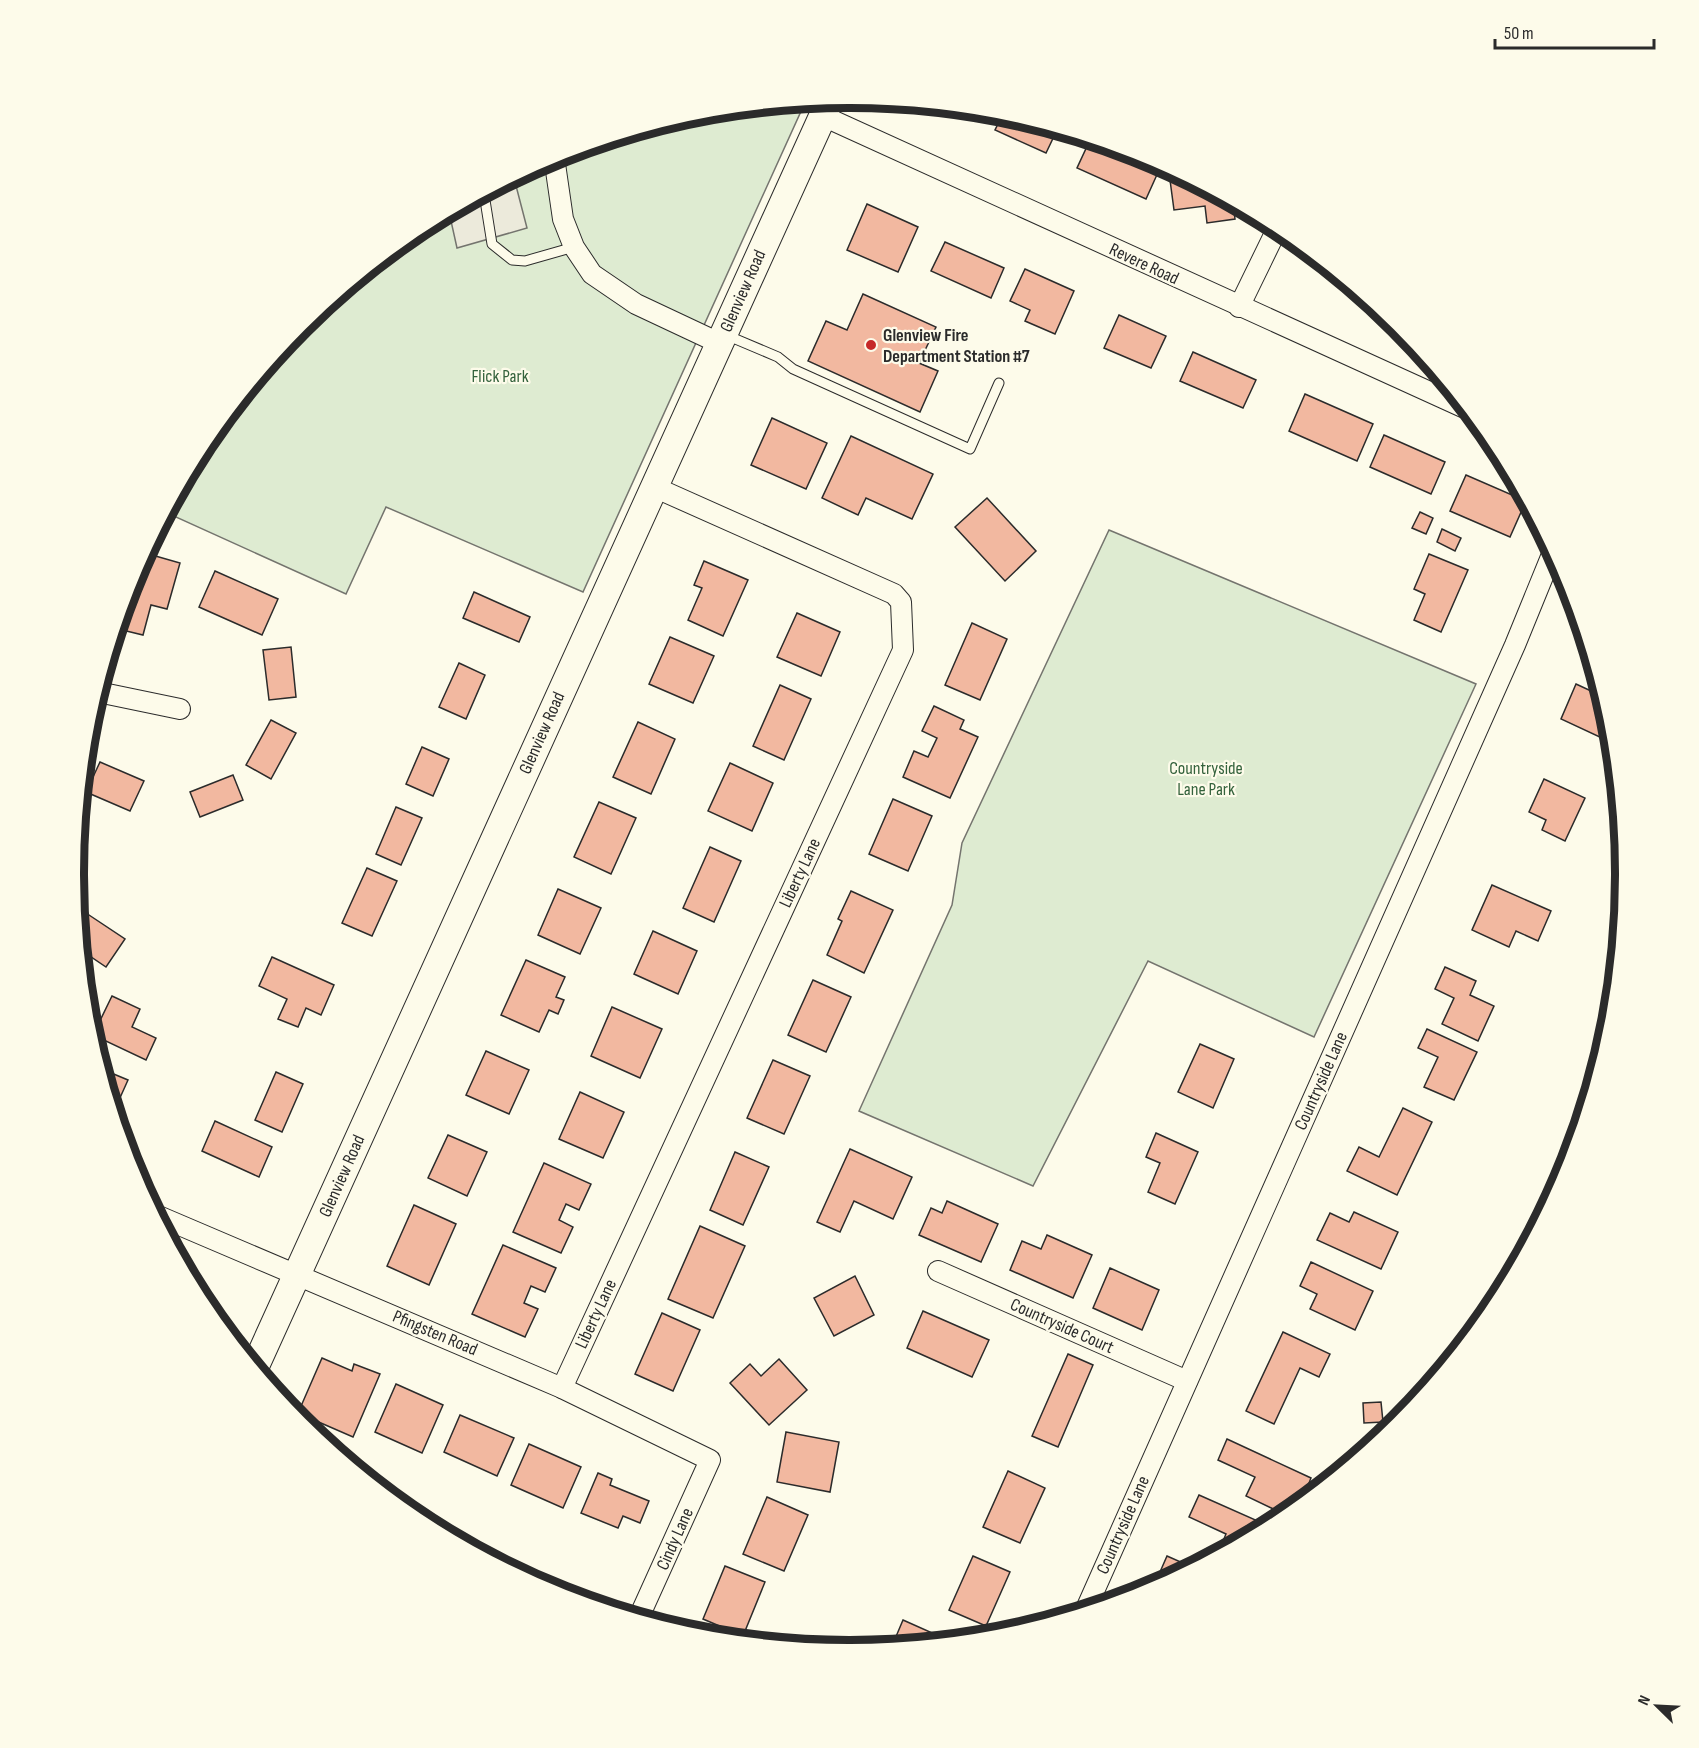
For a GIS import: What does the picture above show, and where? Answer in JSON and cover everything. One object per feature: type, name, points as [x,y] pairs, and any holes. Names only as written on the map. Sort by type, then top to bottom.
[{"type":"main road","name":"Glenview Road","points":[[258,1360],[826,109]]},
{"type":"street","name":"Revere Road","points":[[828,109],[1239,307],[1452,403]]},
{"type":"street","points":[[556,168],[563,219],[574,247],[592,274],[614,291],[721,339]]},
{"type":"street","points":[[1239,307],[1273,237]]},
{"type":"street","name":"Liberty Lane","points":[[562,1388],[903,650],[901,602],[894,594],[654,488]]},
{"type":"street","name":"Countryside Lane","points":[[1090,1601],[1515,645],[1549,563]]},
{"type":"street","points":[[106,694],[180,709]]},
{"type":"street","name":"Pfingsten Road","points":[[167,1219],[562,1388],[710,1460]]},
{"type":"street","name":"Countryside Court","points":[[938,1270],[1186,1381]]},
{"type":"street","name":"Cindy Lane","points":[[642,1610],[710,1460]]},
{"type":"lane","points":[[485,201],[492,244],[512,260],[525,261],[574,247]]},
{"type":"lane","points":[[721,339],[778,357],[793,369],[970,449],[999,383]]},
{"type":"green space","name":"Flick Park","points":[[802,110],[583,592],[386,507],[346,594],[173,516],[213,449],[274,369],[345,298],[383,267],[467,211],[511,187],[603,149],[651,135],[700,123]]},
{"type":"green space","name":"Countryside Lane Park","points":[[1109,530],[1476,684],[1314,1037],[1148,961],[1033,1186],[859,1111],[952,905],[962,843]]},
{"type":"shaded area","points":[[516,185],[527,228],[457,248],[451,221]]},
{"type":"building","points":[[999,123],[1054,137],[1046,153],[995,130]]},
{"type":"building","points":[[1087,146],[1157,174],[1146,199],[1077,168]]},
{"type":"building","points":[[1170,180],[1232,211],[1235,219],[1207,223],[1205,206],[1174,210]]},
{"type":"building","points":[[867,204],[918,227],[898,272],[847,250]]},
{"type":"building","points":[[945,242],[1004,268],[991,298],[931,271]]},
{"type":"building","points":[[1025,269],[1074,291],[1055,334],[1025,321],[1030,310],[1010,301]]},
{"type":"building","name":"Glenview Fire Department Station #7","points":[[863,294],[936,327],[919,363],[938,371],[920,412],[808,361],[826,321],[847,330]]},
{"type":"building","points":[[1119,315],[1166,336],[1151,368],[1104,348]]},
{"type":"building","points":[[1193,352],[1256,380],[1243,408],[1180,381]]},
{"type":"building","points":[[1305,394],[1373,424],[1357,461],[1289,431]]},
{"type":"building","points":[[772,418],[827,443],[806,489],[751,465]]},
{"type":"building","points":[[1384,435],[1445,462],[1431,494],[1370,467]]},
{"type":"building","points":[[851,436],[933,474],[912,519],[866,498],[858,515],[822,498]]},
{"type":"building","points":[[1466,475],[1515,496],[1522,510],[1510,537],[1450,511]]},
{"type":"building","points":[[987,498],[1036,551],[1005,581],[955,527]]},
{"type":"building","points":[[1420,512],[1433,518],[1426,534],[1412,528]]},
{"type":"building","points":[[1442,529],[1461,538],[1455,551],[1437,542]]},
{"type":"building","points":[[1429,554],[1468,570],[1441,632],[1414,620],[1425,594],[1414,589]]},
{"type":"building","points":[[154,555],[180,563],[167,609],[151,605],[143,635],[124,630]]},
{"type":"building","points":[[704,561],[748,580],[723,636],[688,620],[702,588],[694,585]]},
{"type":"building","points":[[215,571],[278,599],[262,635],[199,607]]},
{"type":"building","points":[[474,592],[530,617],[519,642],[463,618]]},
{"type":"building","points":[[797,613],[840,632],[821,676],[777,657]]},
{"type":"building","points":[[972,623],[1007,639],[980,700],[945,685]]},
{"type":"building","points":[[670,637],[714,656],[693,703],[649,684]]},
{"type":"building","points":[[291,647],[296,697],[269,700],[263,650]]},
{"type":"building","points":[[459,663],[485,675],[466,719],[439,707]]},
{"type":"building","points":[[1576,684],[1593,692],[1602,738],[1561,719]]},
{"type":"building","points":[[780,685],[811,699],[784,760],[753,746]]},
{"type":"building","points":[[934,706],[964,720],[960,729],[978,737],[950,798],[903,777],[914,751],[928,757],[937,738],[922,731]]},
{"type":"building","points":[[271,720],[296,733],[271,779],[246,765]]},
{"type":"building","points":[[638,722],[675,739],[651,794],[613,777]]},
{"type":"building","points":[[422,747],[449,759],[433,796],[406,784]]},
{"type":"building","points":[[100,762],[144,781],[130,811],[89,793],[90,783]]},
{"type":"building","points":[[730,763],[773,783],[752,831],[708,811]]},
{"type":"building","points":[[233,775],[243,800],[200,817],[190,792]]},
{"type":"building","points":[[1544,779],[1585,798],[1565,841],[1542,830],[1546,820],[1529,812]]},
{"type":"building","points":[[893,799],[932,816],[908,871],[869,854]]},
{"type":"building","points":[[599,802],[636,818],[611,874],[574,857]]},
{"type":"building","points":[[396,807],[422,818],[401,865],[376,854]]},
{"type":"building","points":[[710,847],[741,861],[714,922],[683,908]]},
{"type":"building","points":[[367,868],[397,881],[372,936],[342,923]]},
{"type":"building","points":[[1492,885],[1551,911],[1538,941],[1516,931],[1509,947],[1472,930]]},
{"type":"building","points":[[558,889],[601,908],[580,954],[538,935]]},
{"type":"building","points":[[851,891],[893,910],[864,973],[827,955],[842,921],[838,919]]},
{"type":"building","points":[[86,914],[125,939],[106,967],[89,956]]},
{"type":"building","points":[[653,931],[697,951],[678,994],[634,974]]},
{"type":"building","points":[[272,957],[334,985],[321,1015],[306,1008],[298,1027],[278,1019],[287,999],[259,986]]},
{"type":"building","points":[[526,960],[565,977],[556,997],[564,1000],[558,1014],[549,1010],[539,1032],[501,1015]]},
{"type":"building","points":[[1445,967],[1476,981],[1470,995],[1494,1006],[1478,1041],[1442,1024],[1454,998],[1435,989]]},
{"type":"building","points":[[813,980],[851,997],[826,1052],[788,1035]]},
{"type":"building","points":[[112,996],[140,1009],[132,1027],[156,1038],[146,1060],[103,1040],[99,1023]]},
{"type":"building","points":[[612,1007],[662,1029],[640,1078],[591,1056]]},
{"type":"building","points":[[1427,1029],[1477,1052],[1454,1100],[1424,1087],[1438,1057],[1418,1048]]},
{"type":"building","points":[[1200,1044],[1234,1059],[1213,1108],[1178,1092]]},
{"type":"building","points":[[486,1051],[529,1070],[509,1114],[466,1095]]},
{"type":"building","points":[[773,1060],[810,1076],[784,1134],[747,1118]]},
{"type":"building","points":[[276,1072],[303,1084],[282,1132],[255,1120]]},
{"type":"building","points":[[110,1073],[128,1080],[119,1100]]},
{"type":"building","points":[[580,1092],[624,1112],[603,1158],[559,1139]]},
{"type":"building","points":[[1403,1108],[1432,1122],[1397,1195],[1347,1171],[1359,1147],[1379,1157]]},
{"type":"building","points":[[215,1121],[272,1147],[259,1177],[202,1151]]},
{"type":"building","points":[[1156,1133],[1198,1152],[1175,1204],[1148,1192],[1160,1163],[1146,1157]]},
{"type":"building","points":[[448,1135],[487,1152],[467,1196],[428,1178]]},
{"type":"building","points":[[850,1149],[912,1177],[893,1219],[854,1201],[840,1232],[817,1222]]},
{"type":"building","points":[[735,1152],[769,1167],[743,1225],[710,1210]]},
{"type":"building","points":[[544,1163],[591,1184],[579,1210],[566,1204],[559,1220],[573,1227],[561,1253],[513,1232]]},
{"type":"building","points":[[947,1201],[998,1224],[981,1262],[919,1235],[931,1208],[942,1213]]},
{"type":"building","points":[[414,1205],[456,1224],[429,1285],[387,1266]]},
{"type":"building","points":[[1354,1212],[1398,1232],[1381,1269],[1317,1240],[1330,1213],[1349,1222]]},
{"type":"building","points":[[700,1226],[745,1246],[713,1318],[668,1299]]},
{"type":"building","points":[[1047,1235],[1092,1255],[1073,1298],[1010,1270],[1022,1241],[1041,1249]]},
{"type":"building","points":[[503,1245],[556,1268],[545,1292],[531,1286],[524,1303],[538,1309],[525,1337],[472,1314]]},
{"type":"building","points":[[1311,1262],[1373,1291],[1355,1330],[1310,1309],[1317,1294],[1300,1286]]},
{"type":"building","points":[[1110,1268],[1159,1290],[1142,1330],[1093,1308]]},
{"type":"building","points":[[855,1276],[874,1315],[834,1336],[814,1298]]},
{"type":"building","points":[[923,1311],[989,1340],[972,1377],[907,1348]]},
{"type":"building","points":[[662,1313],[700,1330],[673,1391],[635,1374]]},
{"type":"building","points":[[1283,1332],[1330,1354],[1319,1377],[1300,1368],[1274,1424],[1246,1411]]},
{"type":"building","points":[[1068,1354],[1093,1365],[1058,1447],[1032,1436]]},
{"type":"building","points":[[322,1358],[352,1371],[354,1364],[380,1374],[353,1437],[313,1419],[301,1407]]},
{"type":"building","points":[[779,1359],[807,1390],[769,1425],[730,1383],[750,1364],[761,1376]]},
{"type":"building","points":[[396,1384],[443,1405],[422,1453],[375,1432]]},
{"type":"building","points":[[1381,1402],[1383,1422],[1364,1423],[1363,1403]]},
{"type":"building","points":[[460,1415],[514,1438],[497,1476],[444,1452]]},
{"type":"building","points":[[786,1432],[839,1442],[830,1492],[777,1482]]},
{"type":"building","points":[[1227,1439],[1311,1478],[1307,1487],[1275,1510],[1246,1496],[1255,1477],[1218,1460]]},
{"type":"building","points":[[529,1444],[581,1467],[563,1508],[511,1485]]},
{"type":"building","points":[[1008,1471],[1045,1488],[1020,1543],[983,1527]]},
{"type":"building","points":[[598,1473],[612,1479],[610,1485],[649,1501],[640,1523],[623,1516],[618,1528],[581,1513]]},
{"type":"building","points":[[1199,1495],[1258,1521],[1223,1542],[1226,1534],[1189,1517]]},
{"type":"building","points":[[767,1497],[808,1515],[784,1571],[743,1554]]},
{"type":"building","points":[[973,1556],[1010,1572],[986,1626],[949,1610]]},
{"type":"building","points":[[1167,1556],[1183,1563],[1159,1573]]},
{"type":"building","points":[[725,1566],[765,1582],[745,1632],[727,1629],[703,1619]]},
{"type":"building","points":[[903,1620],[935,1634],[900,1638],[895,1638]]},
{"type":"place","name":"Glenview Fire Department Station #7","points":[[871,345]]}]
